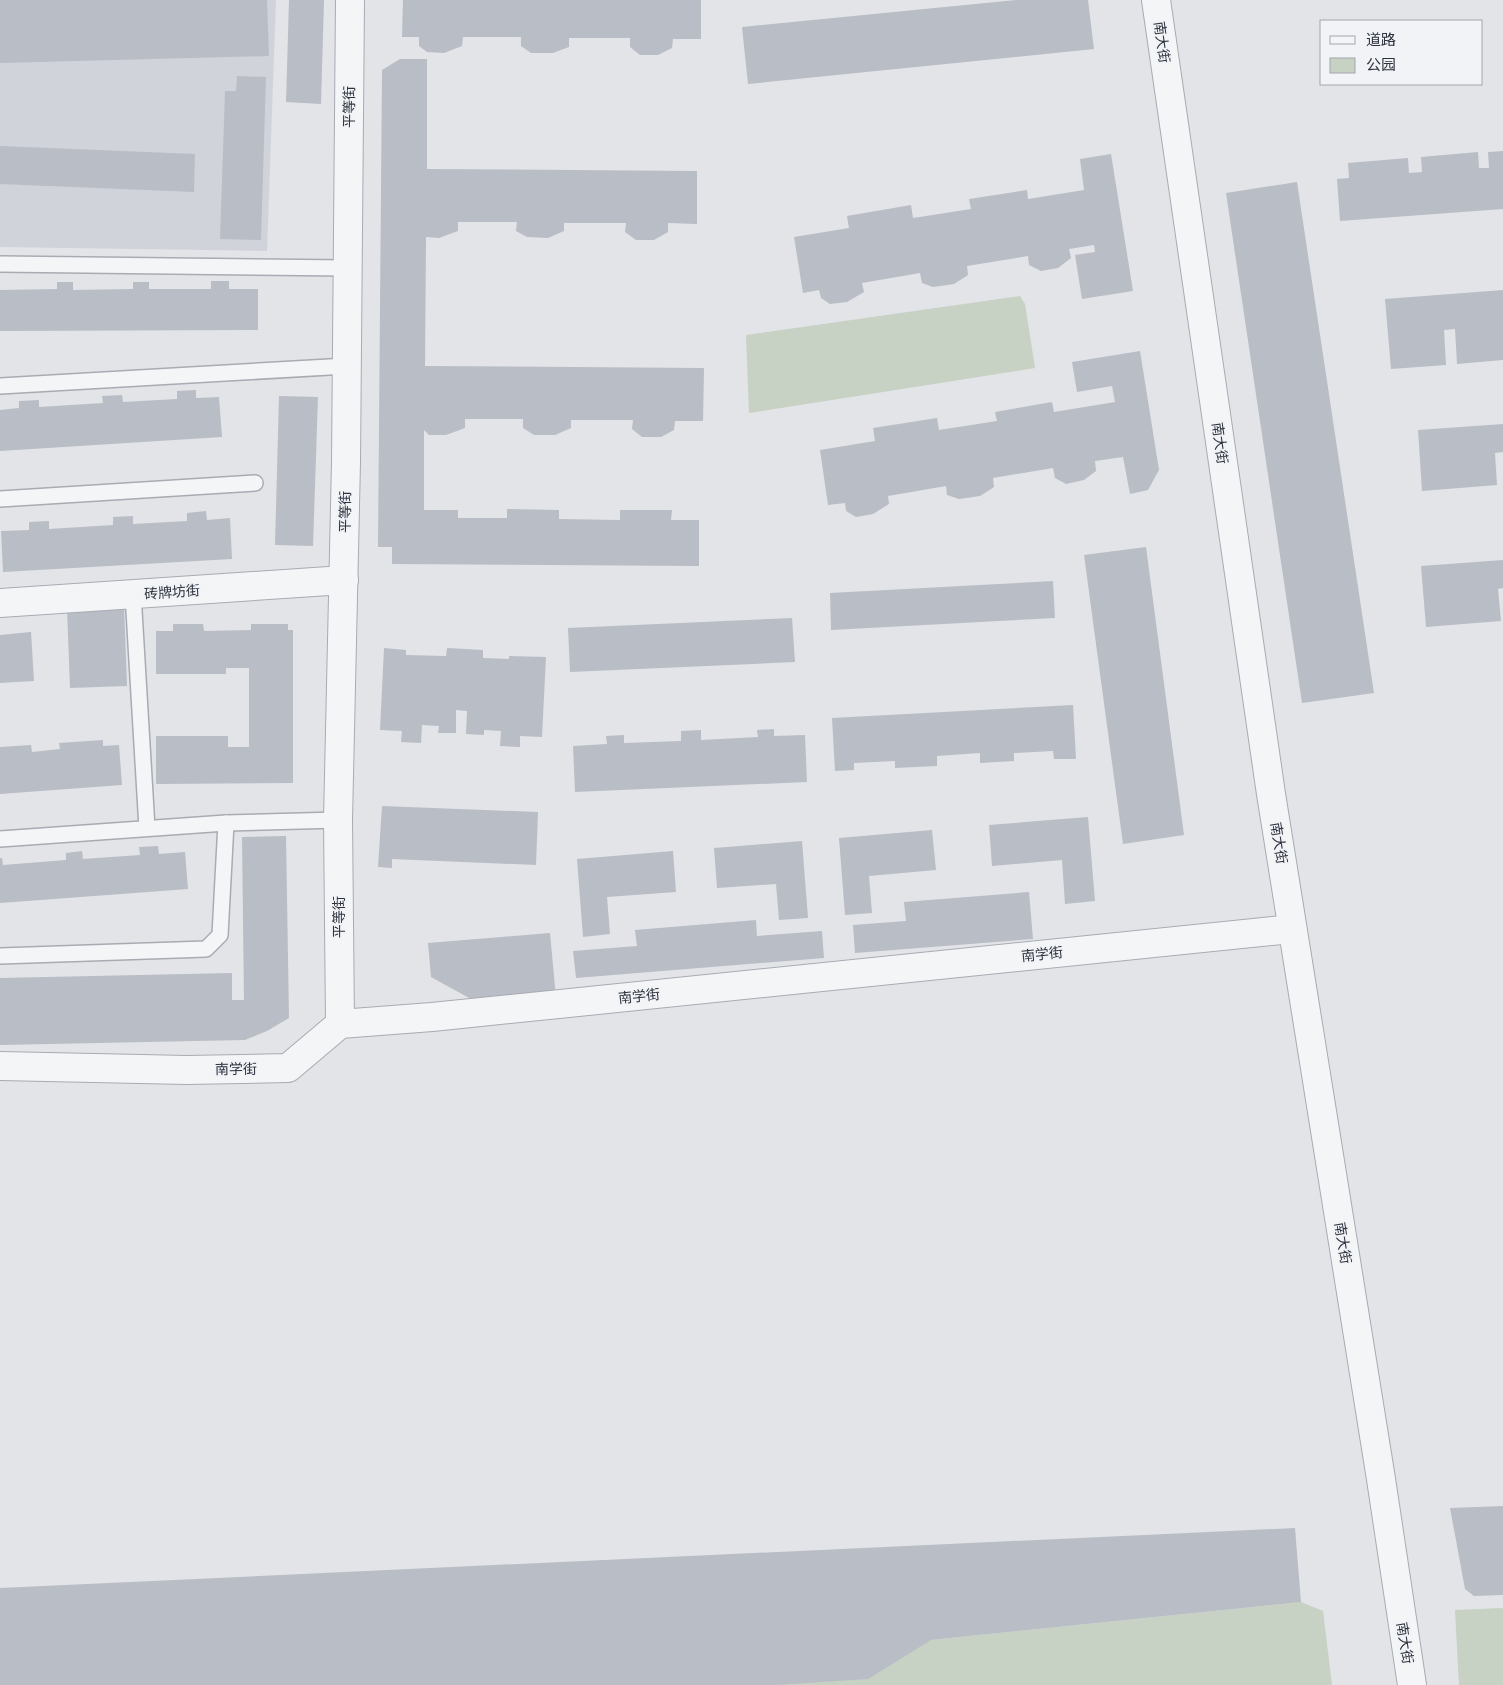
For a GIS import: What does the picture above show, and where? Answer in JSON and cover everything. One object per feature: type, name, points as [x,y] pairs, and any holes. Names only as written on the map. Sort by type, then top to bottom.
[{"type":"street","name":"平等街","points":[[340,1024],[338,820],[344,580],[350,0]]},
{"type":"street","name":"南大街","points":[[1156,0],[1269,784],[1381,1479],[1412,1685]]},
{"type":"street","name":"砖牌坊街","points":[[0,603],[344,580]]},
{"type":"street","name":"南学街","points":[[0,1066],[187,1070],[288,1068],[340,1024],[432,1017],[1292,929]]},
{"type":"lane","points":[[0,264],[348,268]]},
{"type":"lane","points":[[0,386],[347,366]]},
{"type":"lane","points":[[0,500],[255,483]]},
{"type":"lane","points":[[133,594],[147,828]]},
{"type":"lane","points":[[0,839],[226,823],[338,820]]},
{"type":"lane","points":[[0,956],[206,949],[220,934],[226,823]]},
{"type":"shaded area","points":[[0,0],[276,0],[267,251],[0,247]]},
{"type":"green space","points":[[1020,296],[1025,304],[1035,368],[749,413],[746,335]]},
{"type":"green space","points":[[1301,1602],[1323,1611],[1332,1685],[776,1685],[931,1640]]},
{"type":"green space","points":[[1503,1608],[1503,1685],[1459,1685],[1455,1610]]},
{"type":"building","points":[[0,0],[267,0],[269,56],[0,63]]},
{"type":"building","points":[[289,0],[324,0],[321,104],[286,102]]},
{"type":"building","points":[[403,0],[701,0],[701,39],[673,39],[672,48],[658,55],[640,55],[630,47],[630,38],[569,38],[569,47],[553,53],[531,53],[521,46],[521,37],[463,37],[462,46],[444,53],[427,52],[419,46],[419,37],[402,37]]},
{"type":"building","points":[[1016,0],[1088,0],[1094,49],[748,84],[742,27]]},
{"type":"building","points":[[400,59],[427,59],[427,169],[697,171],[697,224],[668,223],[668,232],[654,240],[636,240],[625,232],[626,223],[564,223],[564,231],[548,238],[527,237],[516,231],[517,222],[458,222],[458,231],[439,238],[426,237],[425,366],[704,368],[703,421],[675,421],[674,430],[661,437],[642,437],[632,429],[633,420],[571,420],[571,428],[555,435],[534,435],[523,428],[523,419],[465,419],[465,428],[446,435],[429,435],[424,430],[424,510],[458,510],[458,518],[507,518],[507,509],[559,510],[559,519],[620,520],[620,510],[672,510],[671,520],[699,520],[699,566],[392,564],[392,547],[378,547],[382,70]]},
{"type":"building","points":[[237,76],[266,77],[261,240],[220,239],[225,91],[236,91]]},
{"type":"building","points":[[0,146],[195,154],[194,192],[0,184]]},
{"type":"building","points":[[1503,151],[1503,209],[1340,221],[1337,179],[1349,178],[1348,163],[1408,158],[1409,173],[1422,172],[1421,157],[1478,152],[1479,168],[1489,168],[1488,152]]},
{"type":"building","points":[[1111,154],[1133,291],[1082,299],[1075,255],[1095,252],[1094,245],[1069,249],[1071,258],[1058,268],[1041,271],[1029,265],[1028,256],[967,266],[968,275],[954,284],[933,287],[922,283],[920,273],[862,283],[864,292],[847,302],[830,304],[821,298],[819,290],[803,293],[794,237],[849,228],[847,216],[911,205],[913,218],[971,209],[969,199],[1027,190],[1028,199],[1084,190],[1080,159]]},
{"type":"building","points":[[1297,182],[1374,693],[1302,703],[1226,193]]},
{"type":"building","points":[[211,281],[229,281],[229,289],[258,289],[258,330],[0,331],[0,290],[57,289],[57,282],[73,282],[73,290],[133,289],[133,282],[149,282],[149,289],[211,289]]},
{"type":"building","points":[[1503,290],[1503,360],[1457,364],[1455,329],[1444,330],[1446,365],[1391,369],[1385,299]]},
{"type":"building","points":[[1140,351],[1159,470],[1148,490],[1130,494],[1123,457],[1095,461],[1096,471],[1084,480],[1066,484],[1055,478],[1053,468],[993,478],[994,487],[980,496],[959,499],[947,495],[946,486],[888,496],[889,504],[873,514],[856,517],[846,511],[845,503],[828,505],[820,450],[875,441],[873,428],[937,418],[939,430],[997,421],[995,412],[1052,402],[1054,412],[1115,402],[1112,386],[1077,392],[1072,362]]},
{"type":"building","points":[[196,390],[196,398],[219,397],[222,437],[0,451],[0,410],[19,408],[19,401],[39,400],[39,407],[103,403],[102,396],[122,395],[123,402],[177,399],[177,391]]},
{"type":"building","points":[[279,396],[318,397],[313,546],[275,545]]},
{"type":"building","points":[[1503,424],[1503,452],[1495,453],[1497,485],[1422,491],[1418,430]]},
{"type":"building","points":[[206,511],[207,520],[230,518],[232,559],[3,572],[1,531],[29,530],[29,522],[49,521],[49,529],[113,525],[113,517],[133,516],[133,524],[187,521],[187,513]]},
{"type":"building","points":[[1146,547],[1184,835],[1123,844],[1084,555]]},
{"type":"building","points":[[1503,560],[1503,588],[1498,589],[1501,621],[1426,627],[1421,566]]},
{"type":"building","points":[[1053,581],[1055,618],[831,630],[830,593]]},
{"type":"building","points":[[124,606],[127,686],[70,688],[67,608]]},
{"type":"building","points":[[792,618],[795,662],[570,672],[568,628]]},
{"type":"building","points":[[173,624],[203,624],[204,631],[251,630],[251,624],[288,624],[288,630],[293,630],[293,783],[156,784],[156,736],[228,736],[228,747],[249,747],[249,668],[226,668],[226,674],[156,674],[156,631],[173,631]]},
{"type":"building","points":[[31,632],[34,681],[0,683],[0,635]]},
{"type":"building","points":[[384,648],[406,650],[406,655],[446,656],[447,648],[483,650],[483,658],[509,659],[509,656],[546,657],[542,737],[520,736],[520,747],[500,746],[501,731],[484,730],[484,735],[466,734],[467,711],[456,710],[456,733],[438,733],[439,726],[422,725],[421,743],[401,742],[402,731],[380,730]]},
{"type":"building","points":[[1073,705],[1076,759],[1054,759],[1053,751],[1014,753],[1014,761],[980,763],[980,753],[937,756],[937,766],[895,768],[895,761],[854,763],[854,770],[835,771],[832,718]]},
{"type":"building","points":[[774,729],[774,736],[805,735],[807,782],[575,792],[573,746],[607,744],[606,736],[624,735],[624,743],[681,741],[681,731],[701,730],[701,740],[758,737],[757,730]]},
{"type":"building","points":[[103,740],[103,746],[119,745],[122,785],[0,794],[0,747],[31,745],[32,752],[60,749],[59,743]]},
{"type":"building","points":[[382,806],[538,812],[536,865],[392,859],[392,868],[378,867]]},
{"type":"building","points":[[1088,817],[1095,901],[1065,904],[1062,860],[992,866],[989,825]]},
{"type":"building","points":[[932,830],[936,870],[869,876],[872,913],[845,915],[839,838]]},
{"type":"building","points":[[286,836],[289,1018],[267,1031],[245,1040],[0,1045],[0,978],[232,973],[232,1000],[244,1000],[242,837]]},
{"type":"building","points":[[802,841],[808,918],[779,920],[776,884],[717,888],[714,848]]},
{"type":"building","points":[[158,846],[159,854],[185,852],[188,889],[0,903],[0,858],[2,858],[3,865],[66,860],[66,853],[82,851],[83,859],[140,855],[139,847]]},
{"type":"building","points":[[673,851],[676,892],[607,897],[610,934],[583,937],[577,859]]},
{"type":"building","points":[[1029,892],[1033,939],[855,953],[853,925],[906,921],[904,902]]},
{"type":"building","points":[[756,920],[757,936],[822,931],[824,958],[576,978],[573,951],[637,946],[635,930]]},
{"type":"building","points":[[550,933],[556,998],[480,1004],[431,977],[428,943]]},
{"type":"building","points":[[1503,1506],[1503,1595],[1474,1596],[1465,1589],[1450,1508]]},
{"type":"building","points":[[1295,1528],[1301,1602],[931,1640],[868,1679],[776,1685],[0,1685],[0,1588]]}]
